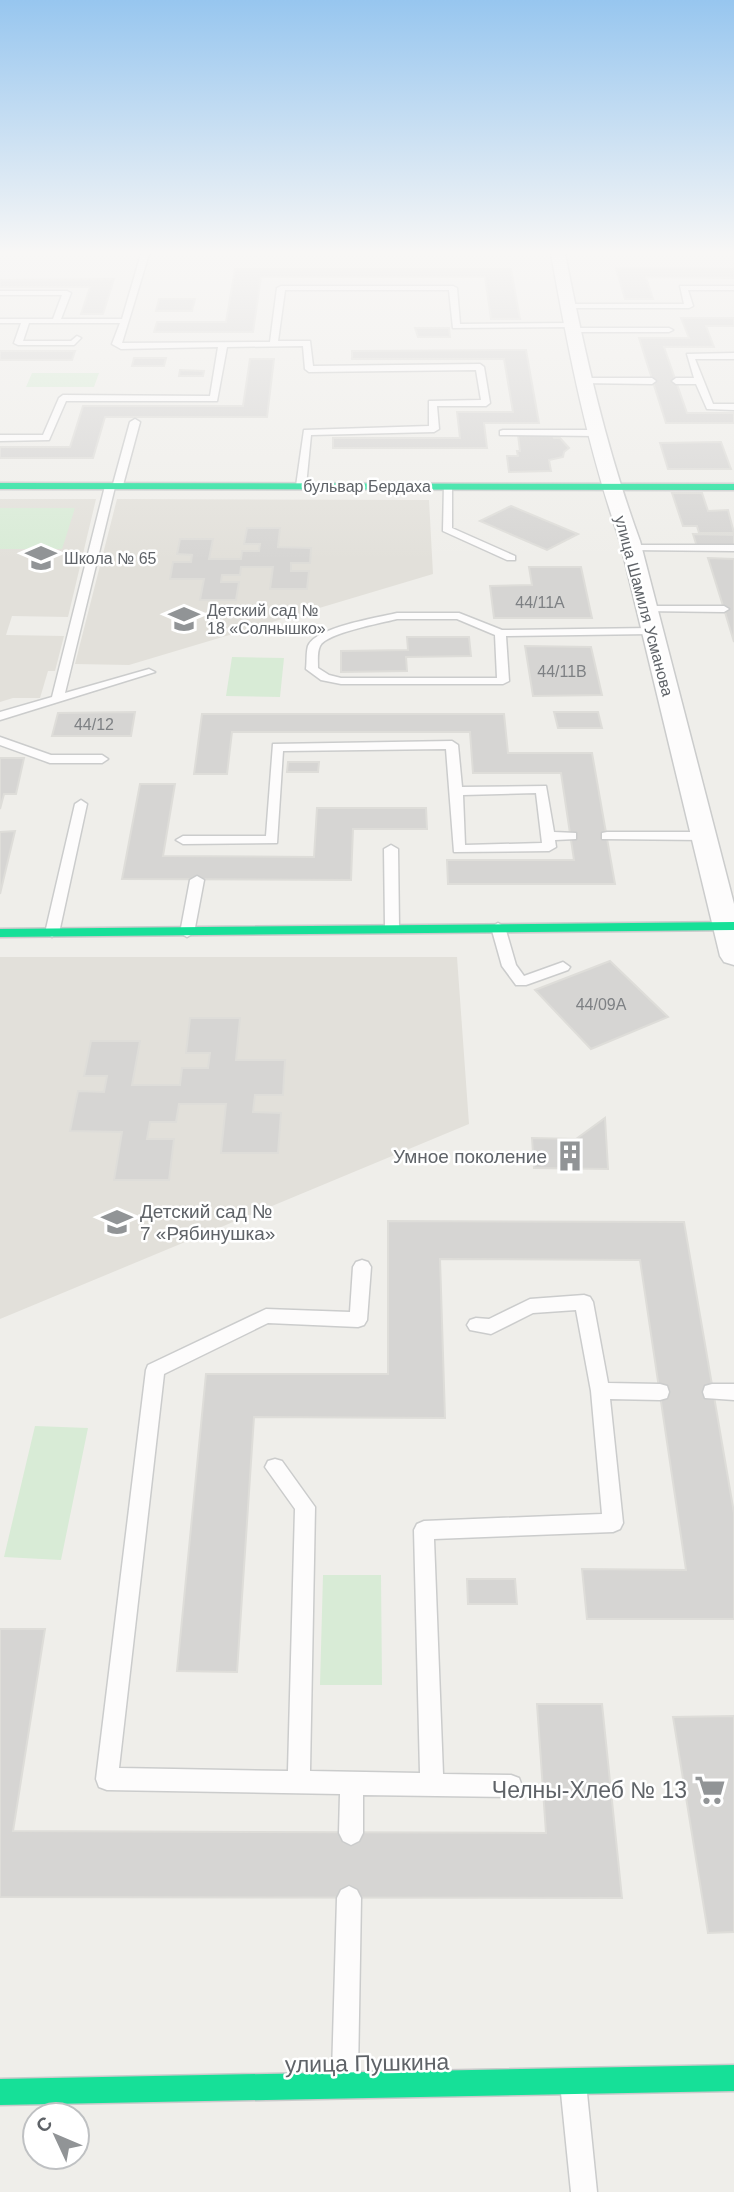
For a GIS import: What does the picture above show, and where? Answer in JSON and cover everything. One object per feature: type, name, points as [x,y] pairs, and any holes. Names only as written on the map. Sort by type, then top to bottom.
[{"type":"street","name":"улица Шамиля Усманова","points":[[577,356],[611,487],[632,548],[704,836],[730,926],[734,956]]},
{"type":"street","name":"бульвар Бердаха","points":[[0,486],[734,487]]},
{"type":"street","points":[[0,933],[187,933],[392,927],[730,926]]},
{"type":"street","name":"улица Пушкина","points":[[0,2092],[734,2078]]},
{"type":"lane","points":[[0,438],[46,438],[62,398],[214,399],[221,356]]},
{"type":"lane","points":[[301,486],[307,432],[434,429],[432,403],[486,403],[480,368],[309,369],[308,356]]},
{"type":"lane","points":[[690,356],[710,407],[734,407]]},
{"type":"lane","points":[[582,381],[652,381]]},
{"type":"lane","points":[[676,381],[700,381]]},
{"type":"lane","points":[[57,700],[114,486],[135,422]]},
{"type":"lane","points":[[503,433],[597,433]]},
{"type":"lane","points":[[447,486],[447,529],[511,558]]},
{"type":"lane","points":[[632,548],[734,548]]},
{"type":"lane","points":[[646,609],[724,610]]},
{"type":"lane","points":[[500,633],[503,681],[341,681],[325,678],[312,669],[313,648],[318,640],[338,631],[397,616],[459,616],[500,633],[651,631]]},
{"type":"lane","points":[[0,716],[149,672]]},
{"type":"lane","points":[[0,741],[51,759],[102,759]]},
{"type":"lane","points":[[183,840],[272,841],[277,747],[452,745],[459,849],[549,847],[541,789],[456,791]]},
{"type":"lane","points":[[52,933],[81,804]]},
{"type":"lane","points":[[548,836],[571,836]]},
{"type":"lane","points":[[607,836],[704,836]]},
{"type":"lane","points":[[201,856],[204,841]]},
{"type":"lane","points":[[391,849],[392,927]]},
{"type":"lane","points":[[187,933],[197,880]]},
{"type":"lane","points":[[498,927],[509,966],[522,982],[564,967]]},
{"type":"lane","points":[[362,1267],[358,1320],[265,1317],[155,1370],[107,1779],[512,1786]]},
{"type":"lane","points":[[432,1784],[424,1530],[614,1523],[600,1391],[584,1302],[530,1306],[491,1327],[476,1325]]},
{"type":"lane","points":[[600,1391],[660,1392]]},
{"type":"lane","points":[[712,1392],[734,1392]]},
{"type":"lane","points":[[275,1467],[305,1507],[299,1783]]},
{"type":"lane","points":[[351,1833],[352,1784]]},
{"type":"lane","points":[[345,2087],[349,1898]]},
{"type":"lane","points":[[573,2080],[583,2192]]},
{"type":"shaded area","name":"Школа № 65","points":[[0,499],[96,499],[68,617],[12,616],[6,635],[64,636],[55,671],[48,671],[40,698],[13,698],[0,702]]},
{"type":"shaded area","name":"Детский сад № 18 «Солнышко»","points":[[117,499],[429,500],[433,574],[129,665],[75,664]]},
{"type":"shaded area","name":"Детский сад № 7 «Рябинушка»","points":[[0,957],[457,957],[469,1124],[0,1319]]},
{"type":"green space","points":[[32,373],[99,373],[94,387],[26,387]]},
{"type":"green space","points":[[0,508],[75,508],[62,549],[0,549]]},
{"type":"green space","points":[[232,657],[284,658],[280,697],[226,696]]},
{"type":"green space","points":[[35,1426],[88,1428],[61,1560],[4,1557]]},
{"type":"green space","points":[[323,1575],[381,1575],[382,1685],[320,1685]]},
{"type":"building","points":[[0,356],[73,356],[72,360],[0,360]]},
{"type":"building","points":[[352,356],[527,356],[539,423],[484,423],[487,448],[333,448],[333,438],[460,438],[457,412],[513,412],[504,359],[352,359]]},
{"type":"building","points":[[645,356],[667,356],[687,413],[734,413],[734,423],[666,423]]},
{"type":"building","points":[[134,358],[166,358],[164,366],[132,366]]},
{"type":"building","points":[[250,359],[274,359],[267,417],[105,417],[93,458],[0,458],[0,447],[70,447],[83,406],[243,406]]},
{"type":"building","points":[[180,370],[204,371],[203,376],[179,376]]},
{"type":"building","points":[[518,435],[553,435],[569,448],[563,457],[549,460],[551,471],[509,472],[507,456],[518,456],[517,451],[520,451]]},
{"type":"building","points":[[721,442],[731,469],[668,469],[660,443]]},
{"type":"building","points":[[672,493],[702,493],[708,511],[728,510],[734,533],[699,533],[697,526],[683,526]]},
{"type":"building","points":[[511,506],[578,534],[547,550],[480,521]]},
{"type":"building","points":[[247,528],[280,528],[278,547],[311,548],[310,563],[291,563],[291,571],[309,571],[307,589],[270,589],[273,567],[241,567],[240,575],[222,575],[221,582],[239,582],[236,600],[200,600],[204,579],[170,579],[173,562],[191,562],[192,555],[177,554],[180,539],[213,539],[209,559],[241,559],[242,551],[259,551],[260,544],[244,544]]},
{"type":"building","points":[[693,534],[734,535],[734,547],[697,547]]},
{"type":"building","points":[[708,558],[734,559],[734,642],[724,609]]},
{"type":"building","points":[[529,567],[581,567],[592,618],[494,618],[490,586],[532,585]]},
{"type":"building","points":[[407,637],[469,637],[471,656],[406,657],[407,671],[341,672],[341,651],[408,650]]},
{"type":"building","points":[[525,646],[591,647],[602,695],[533,696]]},
{"type":"building","points":[[135,712],[131,736],[52,736],[58,713]]},
{"type":"building","points":[[554,712],[598,712],[602,728],[558,728]]},
{"type":"building","points":[[202,714],[504,714],[508,753],[592,753],[615,884],[448,884],[447,860],[574,860],[561,773],[473,773],[470,732],[232,732],[227,774],[194,774]]},
{"type":"building","points":[[0,758],[24,758],[16,794],[4,794],[0,809]]},
{"type":"building","points":[[288,762],[319,762],[318,772],[287,772]]},
{"type":"building","points":[[140,784],[175,784],[163,856],[314,857],[317,808],[426,808],[427,829],[353,829],[351,880],[122,879]]},
{"type":"building","points":[[15,831],[0,894],[0,832]]},
{"type":"building","points":[[610,961],[668,1017],[591,1049],[535,990]]},
{"type":"building","points":[[190,1018],[240,1018],[236,1060],[285,1060],[283,1095],[255,1095],[253,1112],[281,1113],[278,1153],[221,1153],[226,1104],[179,1104],[176,1122],[150,1122],[147,1139],[174,1139],[169,1180],[114,1180],[122,1132],[70,1131],[78,1091],[104,1092],[107,1076],[84,1076],[91,1041],[140,1041],[132,1085],[180,1085],[182,1068],[208,1068],[210,1053],[186,1053]]},
{"type":"building","name":"Умное поколение","points":[[605,1118],[608,1169],[534,1168],[532,1138],[576,1139]]},
{"type":"building","points":[[388,1221],[684,1222],[734,1513],[734,1619],[587,1619],[582,1569],[686,1570],[640,1260],[440,1259],[445,1418],[254,1417],[237,1672],[177,1671],[206,1374],[388,1374]]},
{"type":"building","points":[[467,1579],[515,1579],[517,1604],[468,1604]]},
{"type":"building","points":[[0,1629],[45,1629],[13,1831],[546,1833],[537,1704],[602,1704],[622,1898],[0,1897]]},
{"type":"building","name":"Челны-Хлеб № 13","points":[[734,1716],[734,1932],[708,1933],[673,1717]]},
{"type":"traffic: fast","points":[[0,486],[734,487]]},
{"type":"traffic: fast","points":[[0,933],[734,926]]},
{"type":"traffic: fast","points":[[0,2092],[734,2078]]},
{"type":"place","name":"Школа № 65","points":[[41,558]]},
{"type":"place","name":"Детский сад № 18 «Солнышко»","points":[[184,619]]},
{"type":"place","name":"Умное поколение","points":[[570,1156]]},
{"type":"place","name":"Детский сад № 7 «Рябинушка»","points":[[117,1222]]},
{"type":"place","name":"Челны-Хлеб № 13","points":[[710,1790]]}]
